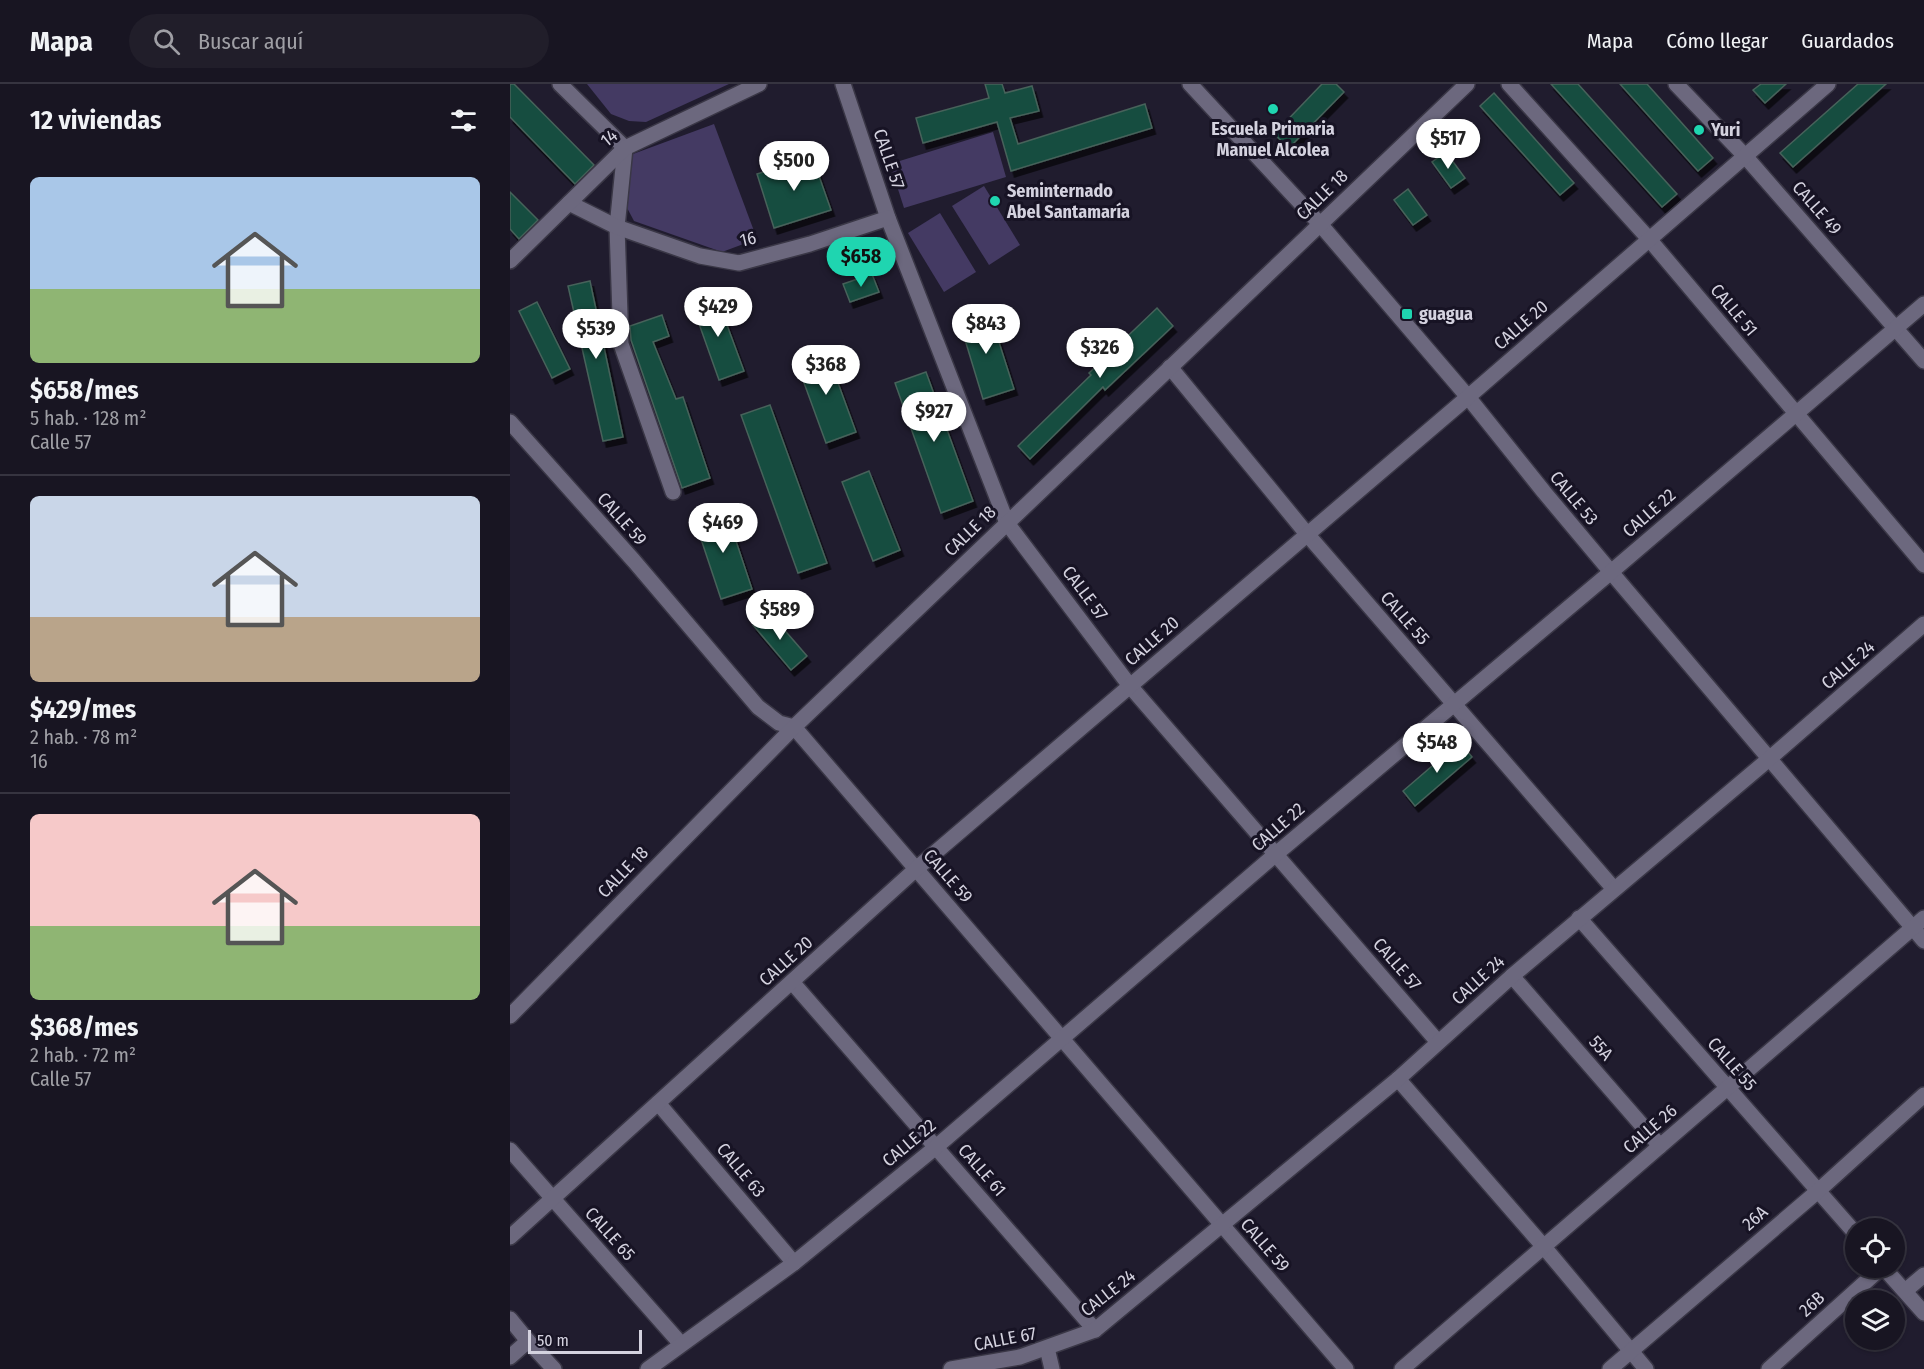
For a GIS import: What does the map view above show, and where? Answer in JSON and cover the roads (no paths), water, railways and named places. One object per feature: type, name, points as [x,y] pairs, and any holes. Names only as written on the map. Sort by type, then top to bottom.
[{"type":"street","points":[[560,84],[625,148],[617,227],[621,344],[673,492]]},
{"type":"street","name":"14","points":[[510,261],[625,148],[759,84]]},
{"type":"street","name":"CALLE 57","points":[[843,84],[888,218],[1007,523],[1130,686],[1438,1042]]},
{"type":"street","name":"CALLE 53","points":[[1190,84],[1320,224],[1468,397],[1544,492],[1769,759],[1919,923],[1924,941]]},
{"type":"street","name":"CALLE 18","points":[[510,1016],[794,727],[1467,84]]},
{"type":"street","name":"CALLE 51","points":[[1509,84],[1649,239],[1924,565]]},
{"type":"street","name":"CALLE 49","points":[[1676,84],[1745,156],[1924,361]]},
{"type":"street","name":"CALLE 20","points":[[510,1237],[916,869],[1468,397],[1828,84]]},
{"type":"street","name":"16","points":[[569,203],[617,227],[700,256],[739,263],[810,244],[888,218]]},
{"type":"street","name":"CALLE 22","points":[[648,1369],[794,1263],[936,1147],[1276,854],[1924,304]]},
{"type":"street","name":"CALLE 55","points":[[1170,367],[1307,534],[1614,889]]},
{"type":"street","name":"CALLE 59","points":[[510,422],[634,561],[758,707],[779,723],[794,727],[1346,1369]]},
{"type":"street","name":"CALLE 24","points":[[1047,1348],[1095,1330],[1398,1079],[1579,918],[1769,759],[1924,624]]},
{"type":"street","name":"CALLE 55","points":[[1579,918],[1845,1222]]},
{"type":"street","name":"CALLE 26","points":[[1402,1369],[1919,923]]},
{"type":"street","name":"55A","points":[[1512,976],[1660,1146]]},
{"type":"street","name":"CALLE 61","points":[[792,982],[1095,1330]]},
{"type":"street","points":[[1398,1079],[1646,1369]]},
{"type":"street","name":"26A","points":[[1610,1369],[1818,1191],[1924,1095]]},
{"type":"street","name":"CALLE 63","points":[[658,1103],[794,1263]]},
{"type":"street","name":"CALLE 65","points":[[510,1150],[681,1344]]},
{"type":"street","points":[[1924,1275],[1905,1291],[1924,1312]]},
{"type":"street","name":"26B","points":[[1769,1369],[1872,1278]]},
{"type":"street","points":[[1893,1278],[1904,1290]]},
{"type":"street","points":[[510,1319],[554,1369]]},
{"type":"street","points":[[510,1357],[528,1341]]},
{"type":"street","name":"CALLE 67","points":[[951,1369],[1020,1357],[1047,1348],[1052,1369]]},
{"type":"place","name":"Escuela Primaria Manuel Alcolea","points":[[1273,109]]},
{"type":"place","name":"Yuri","points":[[1699,130]]},
{"type":"place","name":"Seminternado Abel Santamaría","points":[[995,201]]},
{"type":"place","name":"guagua","points":[[1407,314]]}]
